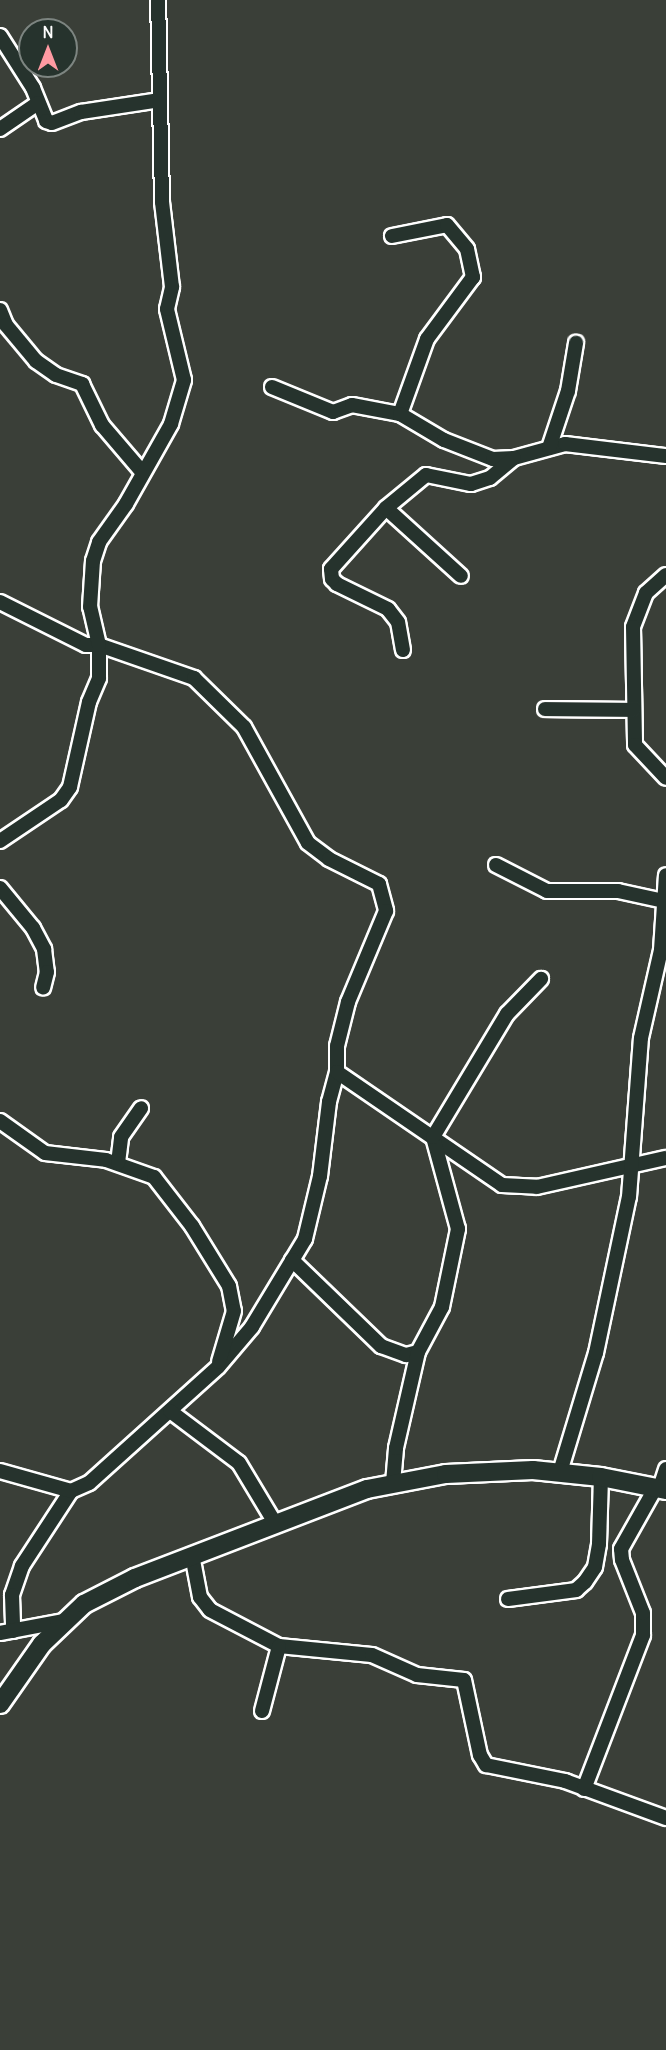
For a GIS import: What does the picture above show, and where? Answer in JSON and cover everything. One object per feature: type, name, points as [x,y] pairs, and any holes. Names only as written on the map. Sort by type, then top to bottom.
[{"type":"main road","points":[[0,1704],[19,1673],[63,1621],[107,1592],[275,1523],[393,1483],[492,1471],[560,1472],[661,1488]]},
{"type":"street","points":[[0,841],[61,800],[70,787],[87,712],[99,678],[99,645],[90,607],[93,561],[99,542],[143,474],[171,424],[184,380],[167,309],[171,287],[162,202],[158,0]]},
{"type":"street","points":[[0,36],[39,103],[46,121],[52,123],[81,112],[160,100]]},
{"type":"street","points":[[0,129],[39,103]]},
{"type":"street","points":[[392,236],[447,225],[467,249],[473,277],[427,339],[400,414]]},
{"type":"street","points":[[0,310],[6,325],[36,361],[56,375],[82,384],[102,425],[143,474]]},
{"type":"street","points":[[549,448],[568,391],[576,343]]},
{"type":"street","points":[[272,387],[333,412],[352,405],[400,414],[473,453],[493,459],[514,458],[549,448],[588,444],[666,456]]},
{"type":"street","points":[[402,650],[400,629],[388,609],[338,584],[331,575],[334,564],[386,508],[426,475],[471,484],[490,478],[514,458]]},
{"type":"street","points":[[386,508],[460,576]]},
{"type":"street","points":[[666,575],[646,593],[633,627],[633,731],[639,753],[666,778]]},
{"type":"street","points":[[0,602],[86,645],[99,645],[194,678],[244,727],[308,843],[329,859],[379,884],[386,911],[348,1002],[338,1046],[337,1072],[329,1102],[318,1186],[304,1239],[252,1327],[218,1367],[89,1483],[71,1491],[22,1566],[12,1595],[7,1632],[63,1621]]},
{"type":"street","points":[[545,709],[634,710]]},
{"type":"street","points":[[496,865],[547,891],[618,891],[664,900]]},
{"type":"street","points":[[560,1472],[596,1353],[634,1162],[641,1038],[661,950],[666,875]]},
{"type":"street","points":[[0,888],[33,928],[44,949],[47,972],[43,988]]},
{"type":"street","points":[[393,1483],[396,1448],[418,1352],[442,1308],[458,1229],[433,1137],[507,1014],[541,979]]},
{"type":"street","points":[[337,1072],[502,1185],[522,1189],[634,1162],[666,1158]]},
{"type":"street","points":[[118,1163],[121,1137],[141,1108]]},
{"type":"street","points":[[0,1121],[45,1153],[118,1163],[154,1177],[192,1226],[229,1286],[234,1311],[218,1367]]},
{"type":"street","points":[[292,1260],[381,1346],[406,1355],[418,1352]]},
{"type":"street","points":[[170,1411],[239,1463],[275,1523]]},
{"type":"street","points":[[584,1789],[643,1635],[643,1613],[622,1560],[621,1549],[661,1488],[666,1469]]},
{"type":"street","points":[[0,1471],[71,1491]]},
{"type":"street","points":[[508,1599],[576,1590],[585,1582],[595,1567],[599,1544],[601,1477]]},
{"type":"street","points":[[192,1556],[200,1597],[210,1610],[279,1646],[381,1656],[417,1675],[464,1680],[480,1755],[486,1765],[540,1774],[666,1818]]},
{"type":"street","points":[[262,1711],[279,1646]]}]
